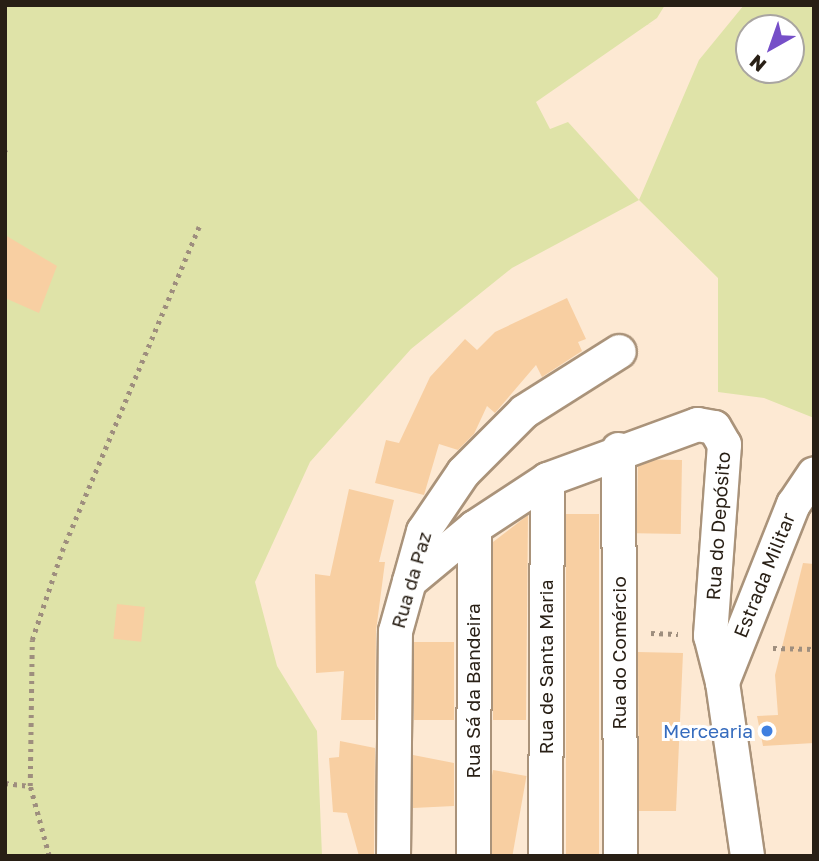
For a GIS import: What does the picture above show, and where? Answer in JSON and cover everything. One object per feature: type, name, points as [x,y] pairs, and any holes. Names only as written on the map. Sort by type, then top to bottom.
[{"type":"street","name":"Rua da Paz","points":[[393,856],[395,631],[423,531],[463,472],[524,411],[619,351]]},
{"type":"street","name":"Rua do Depósito","points":[[409,581],[474,527],[547,479],[618,449],[697,424],[714,427],[724,444],[710,635],[722,682],[747,856]]},
{"type":"street","name":"Rua do Comércio","points":[[618,449],[620,856]]},
{"type":"street","name":"Estrada Militar","points":[[722,682],[793,504],[814,473]]},
{"type":"street","name":"Rua de Santa Maria","points":[[545,856],[547,479]]},
{"type":"street","name":"Rua Sá da Bandeira","points":[[473,856],[474,527]]},
{"type":"path","points":[[49,856],[30,786],[32,640],[62,551],[199,227]]},
{"type":"path","points":[[5,783],[30,786]]},
{"type":"green space","points":[[5,5],[665,5],[657,18],[536,102],[550,129],[568,122],[639,200],[512,268],[411,349],[310,462],[255,582],[277,666],[317,731],[322,856],[5,856]]},
{"type":"green space","points":[[744,5],[814,5],[814,418],[764,398],[718,392],[718,278],[639,200],[699,60],[735,16],[735,84],[805,84],[805,14],[737,14]]},
{"type":"building","points":[[5,235],[57,266],[39,313],[5,298]]},
{"type":"building","points":[[567,298],[586,339],[578,342],[582,351],[542,377],[536,365],[495,413],[487,406],[474,434],[458,450],[439,444],[424,495],[375,483],[386,440],[399,443],[430,377],[465,339],[477,350],[495,332]]},
{"type":"building","points":[[638,459],[682,460],[681,534],[637,533]]},
{"type":"building","points":[[349,489],[394,500],[379,562],[385,562],[376,631],[375,720],[341,720],[344,671],[316,673],[315,574],[330,576]]},
{"type":"building","points":[[566,514],[599,514],[599,856],[566,856]]},
{"type":"building","points":[[528,515],[526,720],[493,720],[493,542]]},
{"type":"building","points":[[803,563],[814,564],[814,743],[763,746],[757,716],[778,715],[775,675]]},
{"type":"building","points":[[117,604],[145,607],[141,642],[113,639]]},
{"type":"building","points":[[414,642],[454,642],[454,720],[414,720]]},
{"type":"building","points":[[638,652],[683,653],[676,811],[639,811]]},
{"type":"building","points":[[340,741],[375,748],[374,856],[359,856],[347,813],[333,812],[329,758],[339,757]]},
{"type":"building","points":[[413,755],[454,763],[454,806],[413,808]]},
{"type":"building","points":[[493,770],[526,776],[512,856],[478,855]]},
{"type":"place","name":"Mercearia","points":[[767,731]]}]
